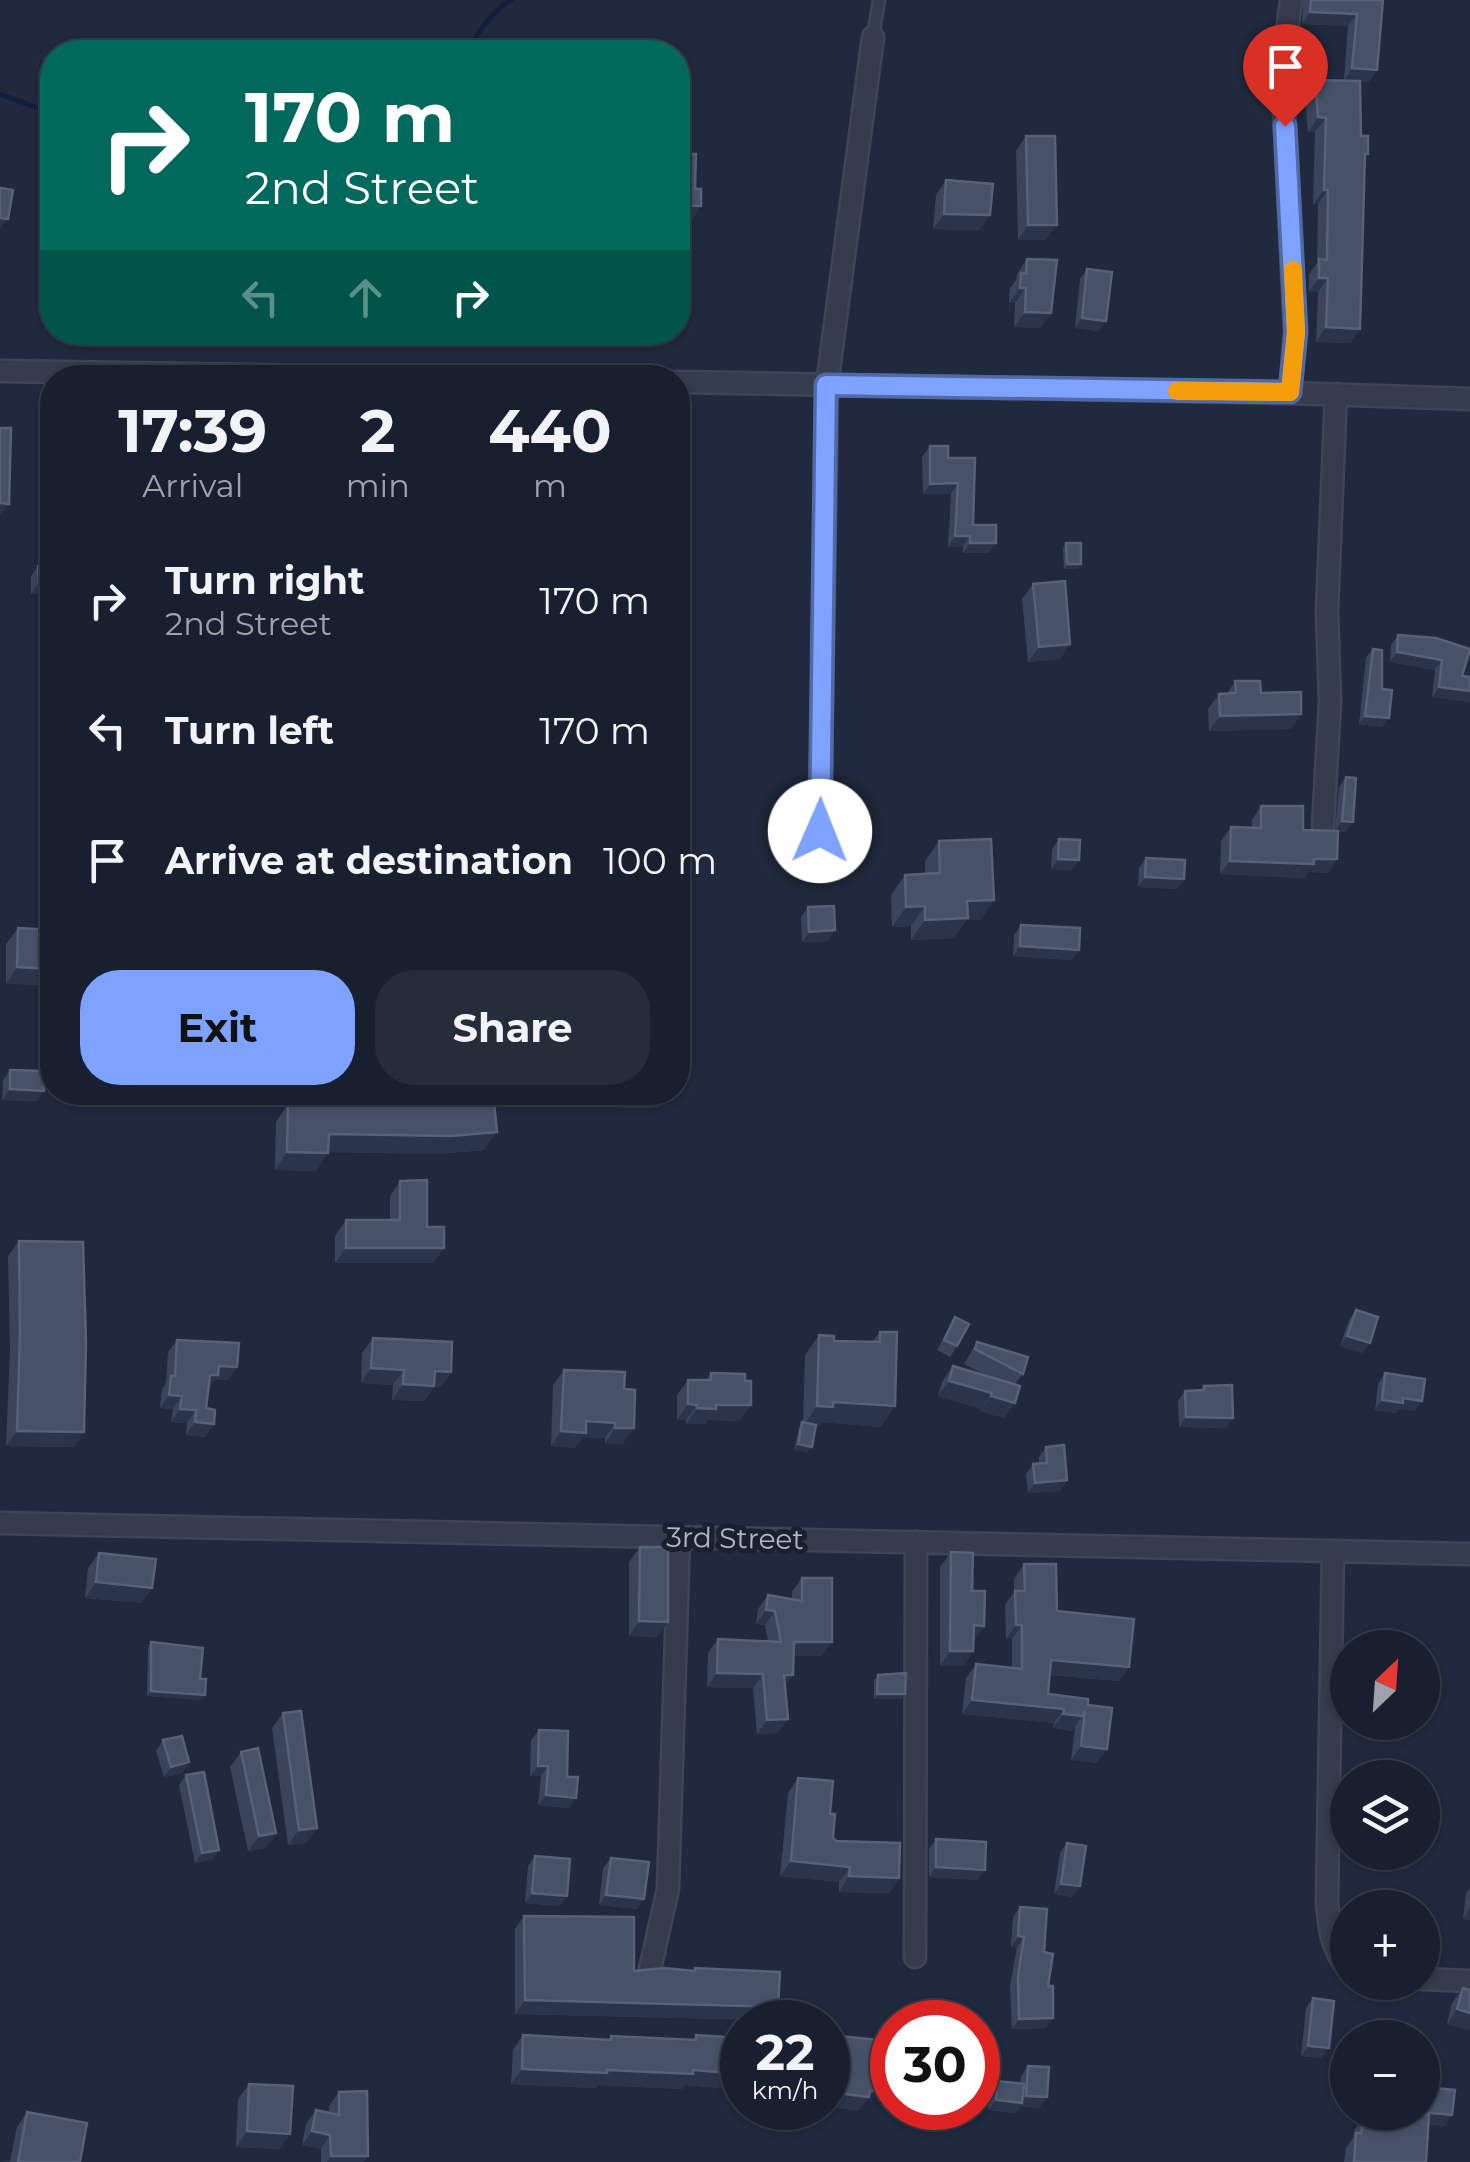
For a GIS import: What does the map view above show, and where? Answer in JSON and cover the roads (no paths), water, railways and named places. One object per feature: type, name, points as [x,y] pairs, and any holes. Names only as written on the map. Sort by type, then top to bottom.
[{"type":"street","points":[[1290,392],[1296,332],[1282,69],[1291,0]]},
{"type":"street","points":[[820,831],[826,385],[874,36]]},
{"type":"street","points":[[0,371],[40,372]]},
{"type":"street","points":[[690,382],[1290,392],[1470,399]]},
{"type":"street","points":[[1323,825],[1330,702],[1328,611],[1336,394]]},
{"type":"street","name":"3rd Street","points":[[0,1523],[1470,1554]]},
{"type":"street","points":[[650,1968],[668,1889],[679,1537]]},
{"type":"street","points":[[915,1957],[916,1542]]},
{"type":"street","points":[[1330,1922],[1327,1901],[1333,1551]]},
{"type":"street","points":[[1440,1980],[1470,1981]]},
{"type":"lane","points":[[874,36],[880,0]]},
{"type":"waterway","points":[[475,40],[491,17],[511,0]]},
{"type":"waterway","points":[[0,94],[40,109]]}]
